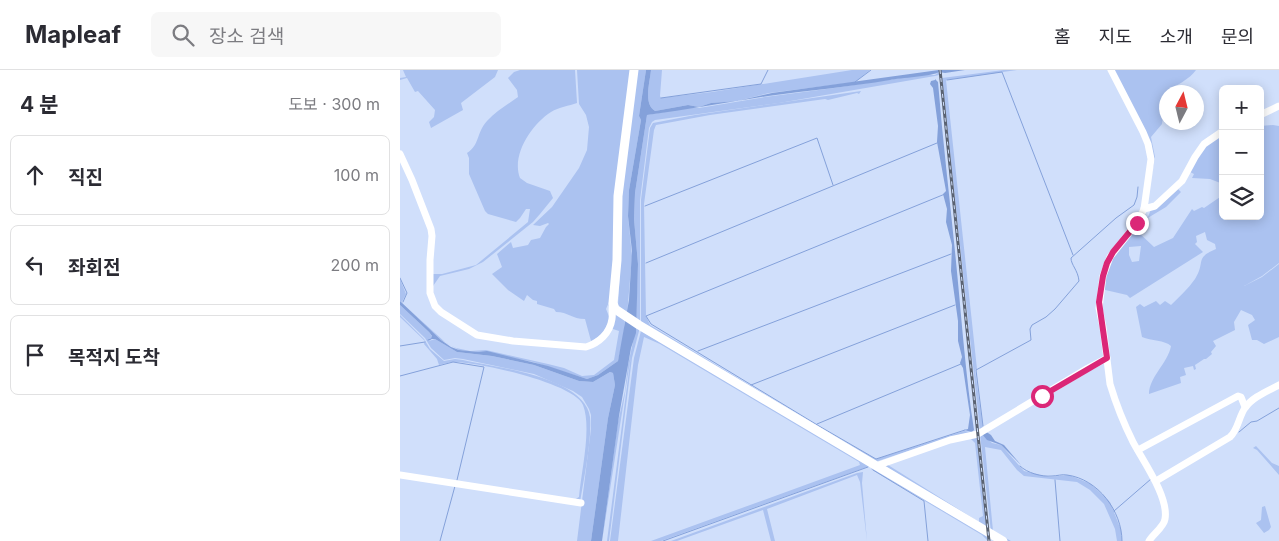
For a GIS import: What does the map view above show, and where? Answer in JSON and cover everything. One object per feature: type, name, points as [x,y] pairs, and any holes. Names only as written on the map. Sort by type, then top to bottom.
[{"type":"main road","points":[[634,70],[618,196],[617,260],[613,303],[615,309],[1003,541]]},
{"type":"street","points":[[1111,70],[1143,132],[1150,154],[1144,209],[1137,223],[1110,257],[1103,276],[1099,302],[1114,396],[1138,450],[1160,491],[1165,522],[1149,541]]},
{"type":"street","points":[[1264,113],[1279,106]]},
{"type":"street","points":[[1144,209],[1155,206],[1182,182],[1204,144],[1219,134]]},
{"type":"street","points":[[400,154],[412,180],[432,236],[430,293],[441,312],[477,335],[513,341],[586,347],[597,342],[606,333],[612,321],[611,309],[613,303]]},
{"type":"street","points":[[876,466],[950,440],[978,434],[1107,358]]},
{"type":"street","points":[[1156,481],[1230,437],[1234,433],[1245,407],[1251,401],[1279,385]]},
{"type":"street","points":[[1138,450],[1238,396],[1241,397],[1245,407]]},
{"type":"street","points":[[400,475],[581,503]]},
{"type":"shaded area","points":[[403,70],[498,70],[495,77],[461,103],[463,110],[431,128],[429,122],[434,117],[435,110],[418,91],[415,92],[407,78],[400,80],[400,78],[406,77]]},
{"type":"shaded area","points":[[520,70],[575,70],[577,103],[554,110],[544,117],[530,132],[518,160],[520,178],[527,183],[550,191],[553,198],[533,222],[483,262],[469,269],[440,276],[431,289],[430,274],[442,274],[476,265],[528,222],[530,209],[526,209],[516,222],[488,214],[485,211],[469,174],[469,158],[467,153],[476,143],[487,121],[518,97],[517,90],[508,78],[514,72]]},
{"type":"shaded area","points":[[577,70],[633,70],[612,295],[606,309],[610,319],[602,335],[591,341],[585,319],[556,312],[554,309],[537,304],[537,301],[527,295],[524,301],[508,290],[492,274],[502,267],[497,254],[511,242],[513,248],[528,245],[531,240],[540,238],[549,224],[533,225],[552,207],[579,168],[587,150],[589,127],[586,115],[579,104]]},
{"type":"shaded area","points":[[636,70],[646,70],[639,116],[641,120],[629,190],[628,216],[632,256],[627,315],[618,305],[620,214]]},
{"type":"shaded area","points":[[646,70],[651,70],[648,98],[651,108],[655,111],[688,105],[699,107],[711,103],[737,101],[678,111],[647,115],[635,193],[634,219],[638,264],[636,333],[631,348],[619,416],[602,541],[591,541],[608,418],[615,385],[613,373],[610,372],[593,382],[579,381],[534,365],[492,356],[457,352],[435,339],[431,339],[432,336],[429,332],[400,305],[400,301],[441,340],[459,350],[487,351],[548,366],[587,379],[598,375],[618,361],[629,300],[632,251],[628,216],[629,190],[641,120],[639,116]]},
{"type":"shaded area","points":[[651,70],[662,70],[661,98],[852,70],[870,70],[855,82],[769,93],[737,101],[711,103],[699,107],[688,105],[655,111],[651,108],[648,98]]},
{"type":"shaded area","points":[[939,70],[965,70],[939,72],[924,76],[738,101],[772,93]]},
{"type":"shaded area","points":[[1017,70],[946,80],[977,369],[975,370],[983,428],[980,431],[942,78]]},
{"type":"shaded area","points":[[1113,70],[1196,70],[1177,85],[1159,85],[1159,128],[1151,137],[1155,157],[1146,205],[1148,208],[1145,206],[1152,160],[1150,144]]},
{"type":"shaded area","points":[[939,72],[939,75],[935,76],[779,103],[655,120],[652,122],[649,128],[640,200],[640,323],[636,321],[638,264],[634,219],[635,193],[647,115],[920,75],[935,75]]},
{"type":"shaded area","points":[[935,79],[938,82],[966,371],[974,430],[972,432],[964,430],[968,429],[970,415],[963,368],[960,363],[962,357],[958,341],[958,321],[951,271],[952,245],[946,222],[947,209],[943,194],[946,191],[937,142],[938,126],[933,88],[930,84]]},
{"type":"shaded area","points":[[861,91],[859,94],[828,100],[710,115],[656,125],[644,204],[646,316],[650,325],[819,427],[876,459],[964,431],[972,432],[950,437],[878,461],[878,463],[641,322],[641,200],[650,128],[653,123],[695,115]]},
{"type":"shaded area","points":[[1264,126],[1279,126],[1279,263],[1262,276],[1244,286],[1262,277],[1279,264],[1279,337],[1264,344],[1257,340],[1252,340],[1248,325],[1255,320],[1252,315],[1241,310],[1234,322],[1235,330],[1213,341],[1216,346],[1211,352],[1212,354],[1195,365],[1196,369],[1194,370],[1193,366],[1184,368],[1186,375],[1180,377],[1181,383],[1149,394],[1152,382],[1171,346],[1142,337],[1136,307],[1140,304],[1144,307],[1156,301],[1160,305],[1165,301],[1171,305],[1195,279],[1203,258],[1209,252],[1216,249],[1215,244],[1207,240],[1205,232],[1196,236],[1197,242],[1195,244],[1203,252],[1130,298],[1127,295],[1101,289],[1107,267],[1143,216],[1148,217],[1151,209],[1184,183],[1178,189],[1181,192],[1166,207],[1146,219],[1137,231],[1154,247],[1173,238],[1192,209],[1194,211],[1202,207],[1204,208],[1219,198],[1219,220],[1264,220]],"holes":[[[1141,246],[1139,261],[1132,262],[1129,255],[1129,247]]]},
{"type":"shaded area","points":[[1219,135],[1219,182],[1210,179],[1192,178],[1194,174],[1190,172],[1201,150]]},
{"type":"shaded area","points":[[400,279],[406,294],[402,302],[400,301]]},
{"type":"shaded area","points":[[400,305],[429,332],[433,338],[429,341],[435,339],[457,352],[492,356],[534,365],[579,381],[593,382],[610,372],[613,373],[615,385],[608,418],[591,541],[577,541],[591,429],[591,415],[582,397],[573,391],[534,374],[463,359],[444,360],[400,314]]},
{"type":"shaded area","points":[[404,305],[445,342],[441,340]]},
{"type":"shaded area","points":[[612,309],[625,321],[618,361],[598,375],[587,379],[533,362],[489,353],[459,350],[450,345],[470,351],[486,350],[548,364],[564,368],[582,376],[594,375],[614,360],[619,331],[610,328]]},
{"type":"shaded area","points":[[400,315],[424,339],[430,349],[444,361],[463,360],[536,376],[556,383],[572,392],[584,403],[590,417],[590,437],[580,502],[572,501],[579,497],[586,426],[583,405],[576,397],[545,382],[503,370],[454,362],[439,365],[437,359],[424,344],[425,341]]},
{"type":"shaded area","points":[[636,328],[639,331],[632,358],[609,541],[607,541],[631,355],[602,541],[618,422]]},
{"type":"shaded area","points":[[641,331],[870,466],[661,541],[651,541],[860,465],[859,462],[660,344],[644,337],[638,365],[618,541],[610,541],[634,358]]},
{"type":"shaded area","points":[[985,431],[995,441],[1004,445],[1021,465],[1001,445],[987,440],[982,434]]},
{"type":"shaded area","points":[[980,434],[992,443],[1001,445],[1024,471],[1049,477],[1069,475],[1091,484],[1110,502],[1121,530],[1122,541],[1117,541],[1115,529],[1104,504],[1090,490],[1077,482],[1024,476],[1001,450],[985,447],[993,531],[1011,541],[1005,541],[991,532]]},
{"type":"shaded area","points":[[977,437],[987,529],[885,468],[884,465],[888,465],[979,522],[979,518],[983,516],[975,443],[971,439]]},
{"type":"shaded area","points":[[1256,446],[1272,463],[1279,466],[1279,475],[1253,448]]},
{"type":"shaded area","points":[[872,468],[987,536],[988,541],[982,535]]},
{"type":"shaded area","points":[[863,472],[862,483],[867,541],[860,482],[857,475],[767,509],[775,541],[771,541],[763,510],[677,541],[671,541],[857,473]]},
{"type":"shaded area","points":[[1265,506],[1271,527],[1264,533],[1256,523],[1261,520],[1262,507]]},
{"type":"waterway","points":[[661,98],[761,84],[768,70]]},
{"type":"waterway","points":[[855,82],[871,70]]},
{"type":"waterway","points":[[947,80],[1002,72],[1073,255]]},
{"type":"waterway","points":[[645,206],[817,138],[833,185]]},
{"type":"waterway","points":[[646,263],[937,143]]},
{"type":"waterway","points":[[983,426],[976,370],[1031,340],[1030,329],[1032,325],[1055,309],[1079,281],[1071,258],[1116,218],[1134,205],[1138,187]]},
{"type":"waterway","points":[[945,194],[646,316],[651,324],[876,459],[965,430]]},
{"type":"waterway","points":[[698,351],[951,254]]},
{"type":"waterway","points":[[400,278],[407,293],[403,302]]},
{"type":"waterway","points":[[751,385],[955,305]]},
{"type":"waterway","points":[[400,346],[425,342]]},
{"type":"waterway","points":[[400,376],[453,362],[484,367],[457,480]]},
{"type":"waterway","points":[[817,424],[961,364]]},
{"type":"waterway","points":[[1239,432],[1251,422],[1257,421],[1279,408]]},
{"type":"waterway","points":[[1020,466],[1031,473],[1039,475],[1067,475],[1089,483],[1106,498],[1113,508],[1118,519],[1122,541]]},
{"type":"waterway","points":[[663,541],[868,467]]},
{"type":"waterway","points":[[873,470],[924,501],[928,541]]},
{"type":"waterway","points":[[1114,511],[1151,479]]},
{"type":"waterway","points":[[1055,480],[1060,541]]},
{"type":"waterway","points":[[440,541],[455,486]]},
{"type":"railway","points":[[940,70],[989,541]]},
{"type":"route","points":[[1042,396],[1107,358],[1102,317],[1099,308],[1103,276],[1113,252],[1137,223]]}]
